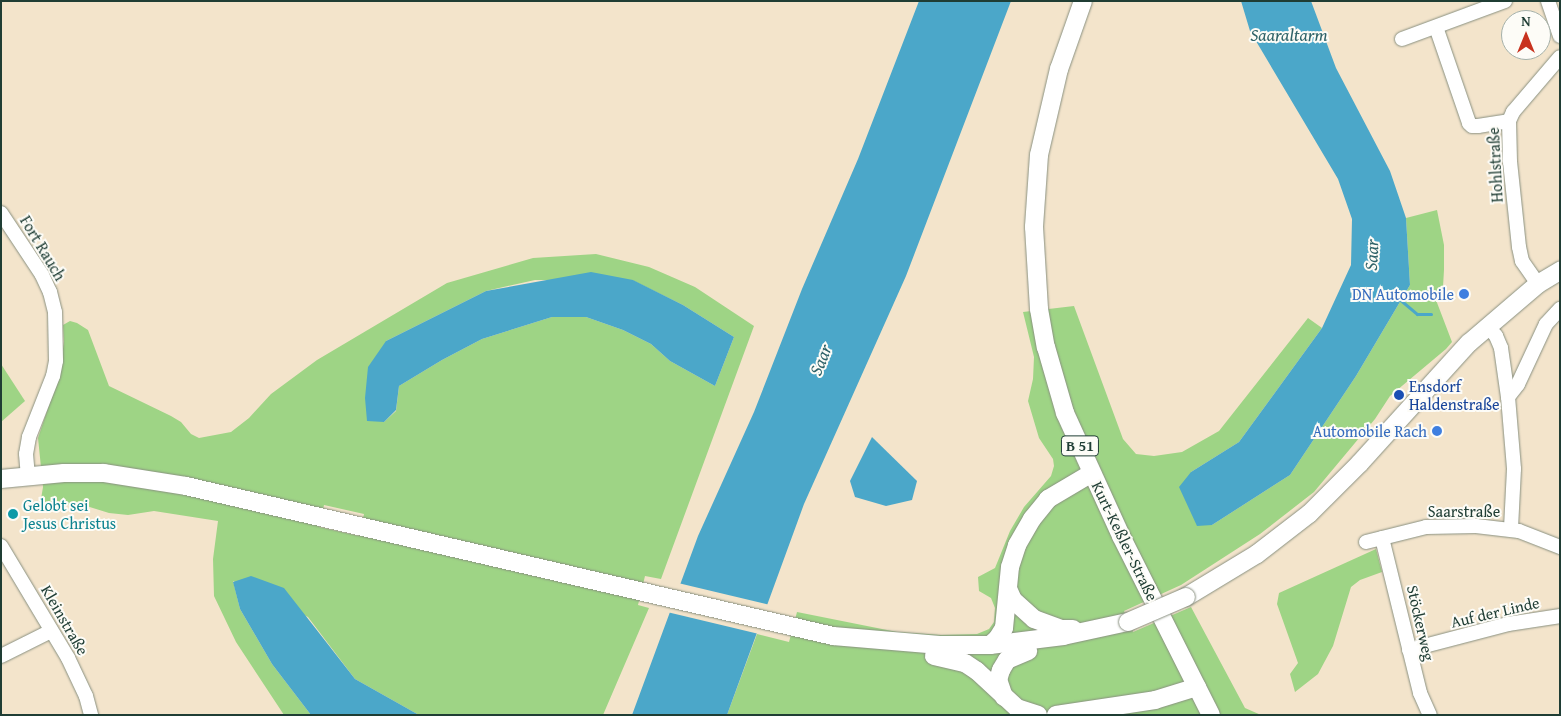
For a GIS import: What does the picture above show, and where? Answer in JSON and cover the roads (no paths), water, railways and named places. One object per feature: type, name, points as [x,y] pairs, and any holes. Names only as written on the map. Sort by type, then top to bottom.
[{"type":"main road","name":"Kurt-Keßler-Straße","points":[[1083,1],[1059,69],[1040,154],[1034,228],[1039,310],[1046,347],[1065,413],[1092,473],[1211,715]]},
{"type":"main road","points":[[1,479],[64,473],[104,473],[142,477],[321,516],[642,591],[833,636],[891,652],[934,656],[999,655],[1028,652],[1068,644],[1186,597],[1224,575],[1284,535],[1309,514],[1360,463],[1469,343],[1538,284],[1560,271]]},
{"type":"main road","points":[[990,645],[998,639],[1004,628],[1010,591],[1010,567],[1017,545],[1032,519],[1048,499],[1092,473]]},
{"type":"main road","points":[[1010,591],[1013,600],[1023,611],[1045,625],[1061,629],[1098,629]]},
{"type":"main road","points":[[833,636],[940,645],[990,645],[1035,641],[1122,623]]},
{"type":"main road","points":[[1006,700],[1000,690],[998,680],[1001,670],[1007,660],[1028,652]]},
{"type":"main road","points":[[934,656],[965,663],[977,671],[1006,700],[1028,713],[1038,715]]},
{"type":"main road","points":[[1056,715],[1155,700],[1197,686]]},
{"type":"street","points":[[1402,39],[1505,1]]},
{"type":"street","points":[[1548,1],[1560,36]]},
{"type":"street","points":[[1436,27],[1469,123],[1472,126],[1478,126],[1509,121]]},
{"type":"street","name":"Hohlstraße","points":[[1538,284],[1522,261],[1519,247],[1510,162],[1509,121],[1513,112],[1560,56]]},
{"type":"street","name":"Fort Rauch","points":[[1,213],[42,275],[55,312],[56,360],[53,376],[36,415],[29,437],[26,454],[28,475]]},
{"type":"street","points":[[1508,397],[1518,384],[1546,324],[1560,309]]},
{"type":"street","points":[[1488,327],[1496,336],[1501,348],[1508,397],[1514,469],[1511,529]]},
{"type":"street","name":"Saarstraße","points":[[1366,542],[1403,532],[1445,526],[1511,529],[1560,547]]},
{"type":"street","name":"Stöckerweg","points":[[1382,538],[1420,693],[1430,715]]},
{"type":"street","name":"Kleinstraße","points":[[1,546],[77,677],[91,715]]},
{"type":"street","name":"Auf der Linde","points":[[1409,650],[1508,624],[1560,616]]},
{"type":"street","points":[[1,656],[51,631]]},
{"type":"water","name":"Saar","points":[[919,1],[1011,1],[906,276],[804,504],[727,715],[632,715],[698,536],[754,412],[802,289],[858,159]]},
{"type":"water","name":"Saaraltarm","points":[[1241,1],[1311,1],[1336,68],[1390,171],[1406,218],[1410,285],[1356,376],[1290,475],[1212,525],[1197,526],[1179,487],[1191,472],[1239,442],[1322,328],[1351,265],[1352,219],[1338,179],[1250,31]]},
{"type":"water","points":[[591,272],[633,280],[683,305],[734,337],[715,386],[670,361],[651,344],[623,330],[586,317],[552,317],[482,339],[442,360],[399,386],[396,410],[384,422],[367,421],[365,398],[368,367],[386,341],[486,291]]},
{"type":"water","points":[[872,437],[917,481],[912,500],[886,506],[855,497],[850,481]]},
{"type":"water","points":[[251,576],[284,588],[355,679],[419,715],[311,715],[272,664],[240,609],[233,582]]},
{"type":"waterway","points":[[1398,298],[1417,314],[1431,314]]},
{"type":"place","name":"DN Automobile","points":[[1464,294]]},
{"type":"place","name":"Ensdorf Haldenstraße","points":[[1399,395]]},
{"type":"place","name":"Automobile Rach","points":[[1437,431]]},
{"type":"place","name":"Gelobt sei Jesus Christus","points":[[13,514]]}]
